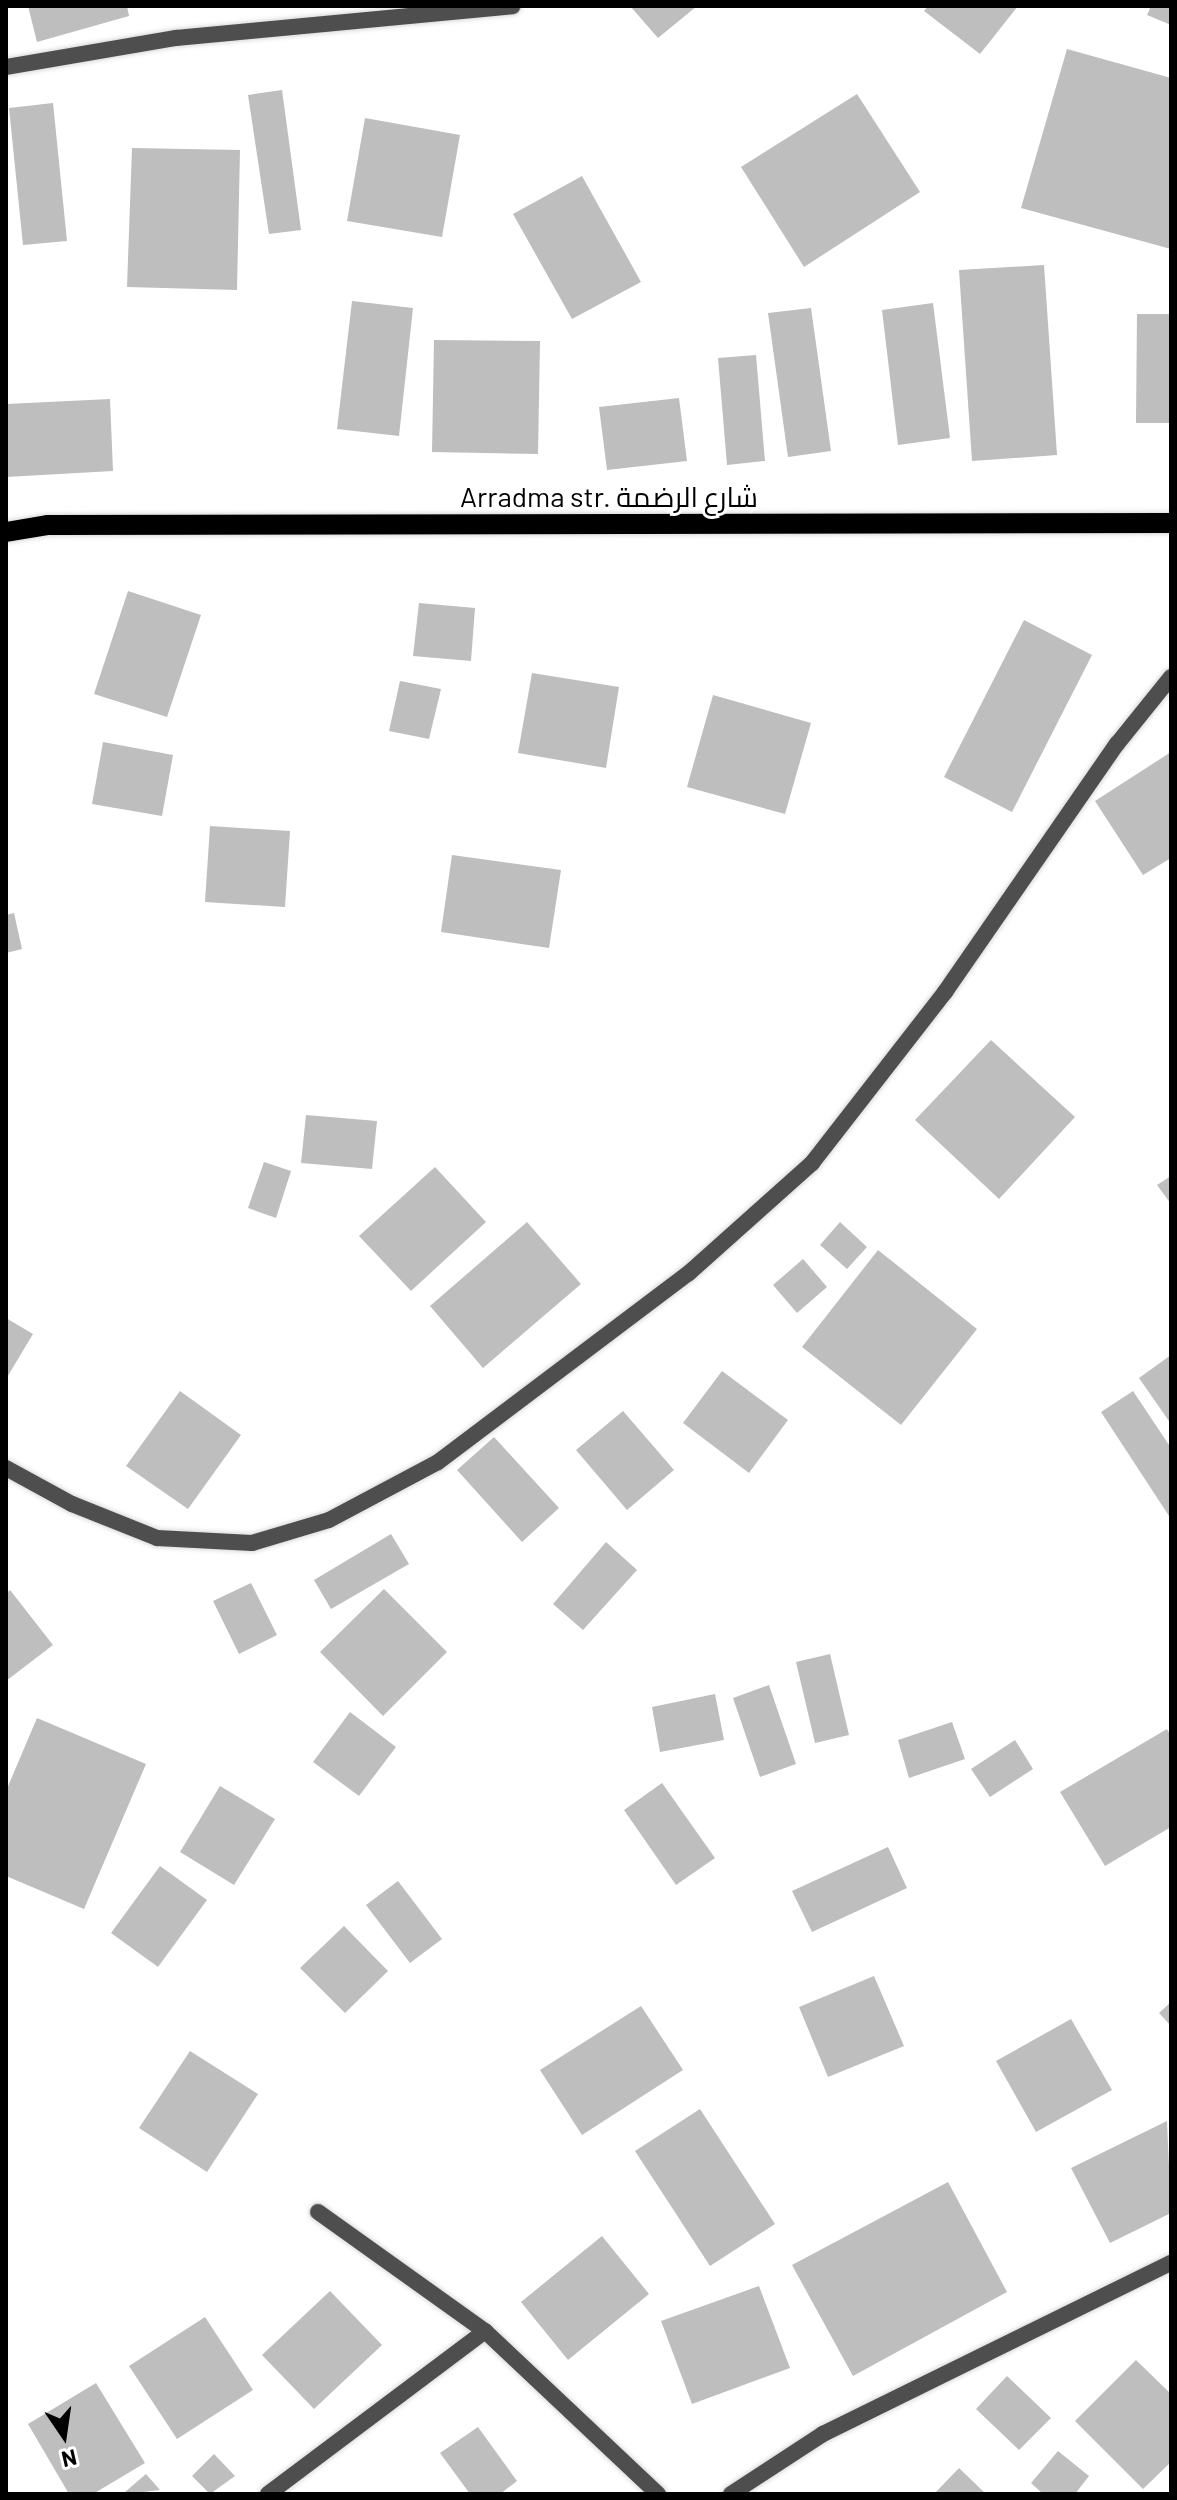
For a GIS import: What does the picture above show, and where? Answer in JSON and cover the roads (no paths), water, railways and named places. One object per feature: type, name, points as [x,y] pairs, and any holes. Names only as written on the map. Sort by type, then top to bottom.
[{"type":"main road","name":"Arradma str. شارع الرضمة","points":[[6,532],[48,525],[1171,523]]},
{"type":"street","points":[[6,67],[176,38],[512,6]]},
{"type":"street","points":[[6,1468],[72,1504],[157,1538],[252,1543],[329,1520],[438,1462],[689,1273],[812,1163],[945,992],[1117,744],[1171,677]]},
{"type":"street","points":[[318,2212],[485,2331],[658,2494]]},
{"type":"street","points":[[731,2494],[823,2434],[1171,2263]]},
{"type":"street","points":[[268,2494],[485,2331]]}]
